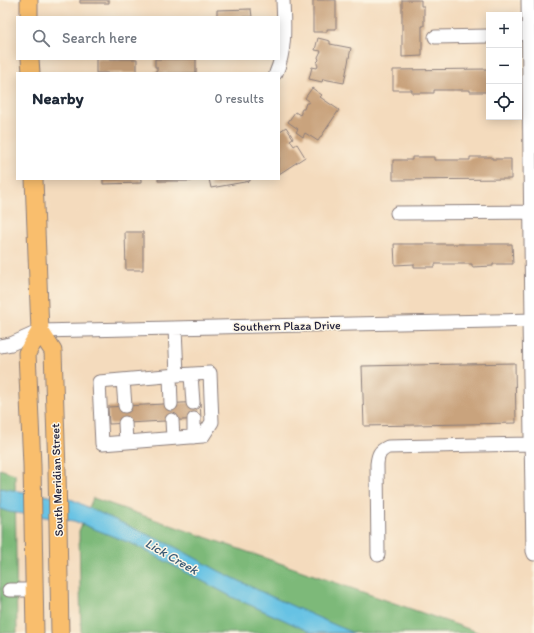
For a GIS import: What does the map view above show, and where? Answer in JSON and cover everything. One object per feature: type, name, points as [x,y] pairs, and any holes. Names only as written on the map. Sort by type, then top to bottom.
[{"type":"main road","points":[[29,0],[30,16]]},
{"type":"main road","points":[[30,60],[31,72]]},
{"type":"main road","points":[[34,180],[40,331]]},
{"type":"main road","name":"South Meridian Street","points":[[35,633],[32,464],[27,352],[40,331],[53,351],[60,633]]},
{"type":"street","points":[[276,72],[284,43],[283,0]]},
{"type":"street","points":[[528,0],[527,36],[532,212],[531,444],[534,554]]},
{"type":"street","points":[[435,37],[486,36]]},
{"type":"street","points":[[397,213],[532,212]]},
{"type":"street","name":"Southern Plaza Drive","points":[[40,331],[532,320]]},
{"type":"street","points":[[171,404],[174,376],[175,328]]},
{"type":"street","points":[[0,346],[11,344],[40,331]]},
{"type":"street","points":[[210,373],[212,422],[203,436],[102,444],[99,382],[191,375],[210,373]]},
{"type":"street","points":[[191,375],[193,403]]},
{"type":"street","points":[[123,380],[125,406]]},
{"type":"street","points":[[194,419],[194,437]]},
{"type":"street","points":[[172,420],[173,438]]},
{"type":"street","points":[[125,423],[126,442]]},
{"type":"street","points":[[378,555],[377,464],[378,456],[382,450],[388,447],[531,444]]},
{"type":"street","points":[[9,590],[34,590]]},
{"type":"green space","points":[[0,469],[15,474],[17,633],[0,633]]},
{"type":"green space","points":[[93,498],[480,633],[81,633],[79,531]]},
{"type":"water","name":"Lick Creek","points":[[0,488],[73,500],[175,547],[268,595],[353,633],[312,633],[234,598],[135,545],[74,521],[9,512],[0,509]]},
{"type":"building","points":[[80,0],[109,0],[109,3],[80,3]]},
{"type":"building","points":[[313,0],[336,0],[336,29],[327,29],[327,32],[313,32]]},
{"type":"building","points":[[402,0],[421,0],[421,6],[424,6],[422,56],[402,57]]},
{"type":"building","points":[[251,9],[252,16],[217,16],[217,10]]},
{"type":"building","points":[[318,38],[330,41],[330,44],[351,48],[344,83],[323,79],[322,82],[309,79],[312,67],[317,68],[318,66],[318,57],[321,51],[315,50]]},
{"type":"building","points":[[96,60],[137,60],[137,72],[96,72]]},
{"type":"building","points":[[155,60],[196,60],[196,72],[155,72],[157,71],[157,67],[155,67]]},
{"type":"building","points":[[486,69],[486,92],[470,92],[470,90],[434,90],[434,93],[412,93],[412,90],[393,90],[393,70]]},
{"type":"building","points":[[312,88],[322,95],[320,97],[339,110],[318,141],[305,133],[303,137],[296,132],[298,129],[288,122],[295,112],[300,115],[302,109],[304,109],[306,103],[309,101],[305,98]]},
{"type":"building","points":[[286,127],[293,138],[290,140],[294,146],[297,144],[305,157],[280,173],[280,131]]},
{"type":"building","points":[[412,157],[434,157],[434,160],[470,160],[470,157],[511,159],[511,179],[393,180],[393,160],[412,160]]},
{"type":"building","points":[[103,180],[141,180],[141,183],[103,184]]},
{"type":"building","points":[[158,180],[192,180],[192,181]]},
{"type":"building","points":[[209,180],[250,180],[250,181],[211,188]]},
{"type":"building","points":[[125,232],[143,232],[143,270],[126,270]]},
{"type":"building","points":[[394,244],[512,244],[513,264],[493,264],[493,266],[472,267],[472,264],[435,264],[435,267],[414,267],[414,264],[395,265]]},
{"type":"building","points":[[515,363],[516,423],[364,426],[362,366]]},
{"type":"building","points":[[200,402],[201,419],[109,424],[108,407]]}]
